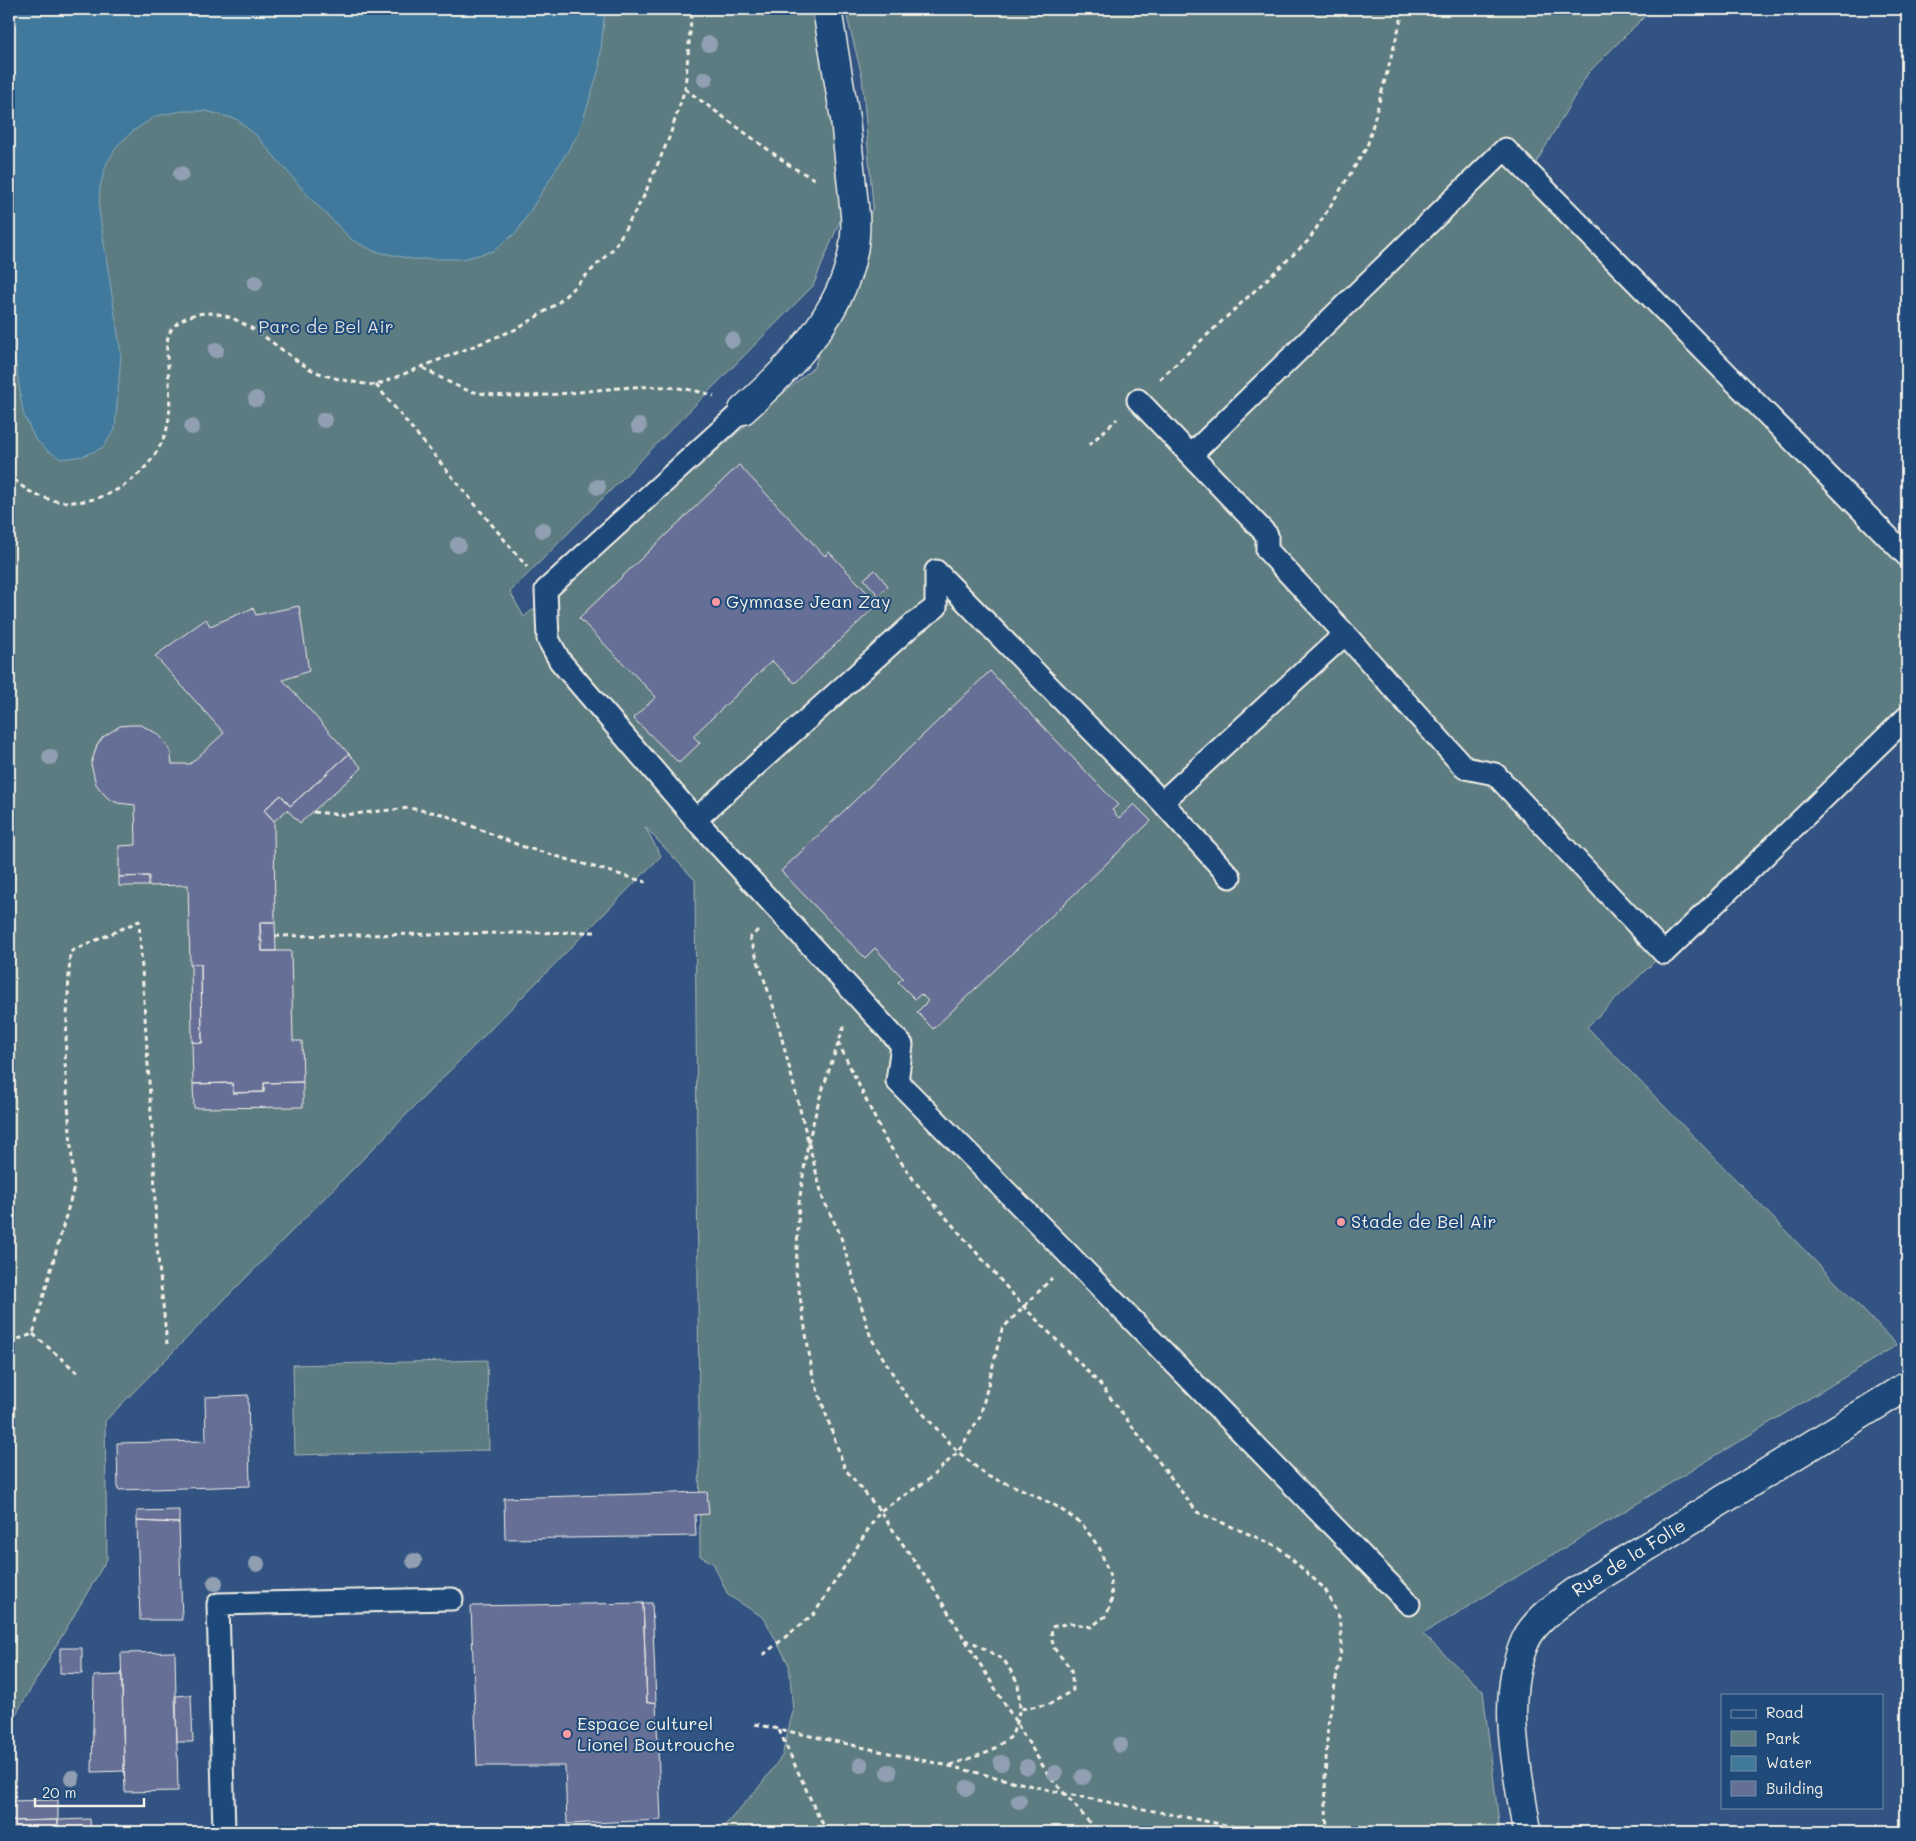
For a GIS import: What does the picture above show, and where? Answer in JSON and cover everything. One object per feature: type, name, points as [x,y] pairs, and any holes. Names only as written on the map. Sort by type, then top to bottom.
[{"type":"street","points":[[743,410],[770,386],[815,334],[837,298],[850,265],[856,230],[845,119],[827,9]]},
{"type":"street","name":"Rue de la Folie","points":[[1527,1832],[1516,1760],[1512,1714],[1515,1673],[1527,1638],[1551,1608],[1907,1386]]},
{"type":"lane","points":[[1191,455],[1505,149],[1907,556]]},
{"type":"lane","points":[[1138,400],[1267,536],[1267,550],[1465,768],[1495,774],[1664,953],[1907,717]]},
{"type":"lane","points":[[743,410],[546,590],[548,639],[560,661],[695,820],[902,1045],[897,1081],[1409,1604]]},
{"type":"lane","points":[[695,820],[912,625],[936,607],[936,571],[1162,802],[1230,877]]},
{"type":"lane","points":[[1162,802],[1345,634]]},
{"type":"lane","points":[[224,1832],[218,1604],[452,1599]]},
{"type":"path","points":[[9,483],[16,484],[39,496],[60,502],[80,503],[104,496],[126,485],[150,464],[165,436],[170,402],[166,350],[170,332],[180,321],[196,314],[215,312],[235,318],[312,370],[360,384],[376,385],[519,328],[558,303],[614,248],[643,198],[669,138],[685,89],[692,9]]},
{"type":"path","points":[[1245,10],[1250,9]]},
{"type":"path","points":[[1089,446],[1309,240],[1366,147],[1404,9]]},
{"type":"path","points":[[685,89],[792,167],[821,182],[852,190]]},
{"type":"path","points":[[422,368],[473,392],[545,396],[606,390],[677,388],[704,392],[724,399],[743,410]]},
{"type":"path","points":[[376,385],[546,590]]},
{"type":"path","points":[[9,472],[16,484]]},
{"type":"path","points":[[313,812],[344,815],[409,808],[442,814],[521,846],[646,882]]},
{"type":"path","points":[[779,911],[750,938],[774,1008],[823,1198],[840,1234],[871,1338],[905,1394],[958,1452],[987,1476],[1019,1488],[1056,1506],[1082,1524],[1100,1549],[1110,1576],[1112,1598],[1107,1615],[1091,1627],[1070,1623],[1051,1627],[1053,1647],[1071,1669],[1073,1690],[1050,1704],[1020,1709]]},
{"type":"path","points":[[33,1334],[74,1187],[65,1063],[70,952],[139,921],[154,1161],[156,1237],[168,1344]]},
{"type":"path","points":[[275,936],[595,932]]},
{"type":"path","points":[[863,1002],[843,1027],[808,1143],[800,1203],[796,1272],[813,1377],[845,1469],[880,1511],[935,1591],[1046,1771],[1062,1793],[1082,1812],[1096,1832]]},
{"type":"path","points":[[838,1042],[886,1141],[916,1183],[1024,1306],[1100,1384],[1198,1512],[1277,1546],[1325,1589],[1339,1617],[1342,1644],[1328,1725],[1325,1778],[1327,1832]]},
{"type":"path","points":[[763,1655],[814,1614],[880,1511],[928,1480],[958,1452],[980,1417],[1002,1329],[1072,1258]]},
{"type":"path","points":[[9,1342],[33,1334]]},
{"type":"path","points":[[33,1334],[78,1373]]},
{"type":"path","points":[[949,1766],[989,1752],[1012,1736],[1020,1709],[1018,1683],[1004,1660],[965,1640]]},
{"type":"path","points":[[755,1724],[949,1766],[1062,1793],[1261,1832]]},
{"type":"path","points":[[779,1729],[820,1820],[830,1832]]},
{"type":"green space","name":"Parc de Bel Air","points":[[9,9],[826,9],[852,191],[813,286],[510,592],[524,617],[814,367],[873,207],[862,76],[845,9],[1652,9],[1588,73],[1529,175],[1907,556],[1907,717],[1587,1027],[1897,1345],[1423,1634],[1483,1691],[1500,1832],[719,1832],[759,1787],[782,1756],[793,1711],[789,1665],[764,1618],[728,1595],[713,1563],[700,1556],[695,880],[645,827],[661,856],[105,1421],[107,1559],[9,1726]]},
{"type":"green space","points":[[487,1360],[489,1450],[295,1455],[293,1365]]},
{"type":"water","points":[[9,9],[605,9],[599,69],[579,133],[517,232],[493,251],[463,259],[412,259],[374,251],[352,240],[310,198],[257,136],[236,119],[206,111],[182,111],[156,116],[133,131],[117,146],[106,165],[100,187],[99,210],[121,354],[115,430],[102,448],[83,456],[61,459],[48,451],[35,439],[23,413],[9,324]]},
{"type":"building","name":"Gymnase Jean Zay","points":[[739,465],[825,556],[829,552],[878,604],[795,683],[772,661],[693,736],[700,743],[679,763],[633,718],[656,697],[579,618]]},
{"type":"building","points":[[875,570],[888,586],[878,595],[864,579]]},
{"type":"building","points":[[299,606],[309,671],[283,680],[349,754],[290,806],[281,795],[264,810],[274,821],[275,922],[260,922],[260,941],[262,941],[262,951],[291,951],[293,1041],[302,1041],[303,1082],[264,1083],[264,1092],[233,1093],[232,1083],[193,1084],[192,1042],[202,1043],[201,964],[190,965],[188,885],[148,886],[149,876],[119,877],[119,846],[136,845],[135,805],[118,803],[109,799],[96,784],[91,764],[97,745],[103,737],[120,726],[141,725],[158,734],[165,742],[170,751],[172,764],[190,764],[224,733],[155,656],[206,619],[210,626],[253,608],[256,615]]},
{"type":"building","points":[[990,671],[1118,805],[1112,810],[1119,818],[1134,804],[1151,821],[933,1029],[917,1012],[928,1001],[921,994],[915,999],[898,982],[903,978],[875,948],[865,958],[781,871]]},
{"type":"building","points":[[349,754],[362,768],[300,823],[287,810],[274,821],[264,810],[281,795],[290,806]]},
{"type":"building","points":[[149,876],[148,886],[119,886],[119,877]]},
{"type":"building","points":[[260,922],[275,922],[276,951],[262,951]]},
{"type":"building","points":[[191,964],[201,964],[202,1043],[192,1042]]},
{"type":"building","points":[[303,1082],[303,1107],[194,1108],[193,1084],[232,1083],[233,1093],[264,1092],[264,1083]]},
{"type":"building","points":[[248,1395],[250,1486],[118,1490],[117,1443],[206,1441],[205,1397]]},
{"type":"building","points":[[707,1492],[709,1514],[695,1515],[696,1536],[505,1539],[504,1498]]},
{"type":"building","points":[[179,1510],[179,1523],[137,1521],[137,1511]]},
{"type":"building","points":[[137,1521],[179,1523],[182,1620],[140,1620]]},
{"type":"building","name":"Espace culturel Lionel Boutrouche","points":[[643,1603],[647,1703],[656,1702],[661,1820],[567,1824],[565,1766],[477,1766],[471,1606]]},
{"type":"building","points":[[643,1603],[652,1603],[656,1702],[647,1703]]},
{"type":"building","points":[[60,1648],[82,1648],[82,1674],[60,1673]]},
{"type":"building","points":[[175,1652],[178,1791],[125,1792],[121,1653]]},
{"type":"building","points":[[122,1675],[124,1771],[92,1772],[94,1676]]},
{"type":"building","points":[[191,1695],[193,1742],[177,1742],[175,1696]]},
{"type":"building","points":[[58,1800],[58,1820],[9,1821],[9,1801]]},
{"type":"building","points":[[90,1819],[91,1832],[58,1832],[58,1820]]},
{"type":"building","points":[[58,1820],[58,1832],[9,1832],[9,1821]]},
{"type":"place","name":"Gymnase Jean Zay","points":[[716,602]]},
{"type":"place","name":"Stade de Bel Air","points":[[1341,1222]]},
{"type":"place","name":"Espace culturel Lionel Boutrouche","points":[[567,1734]]}]
